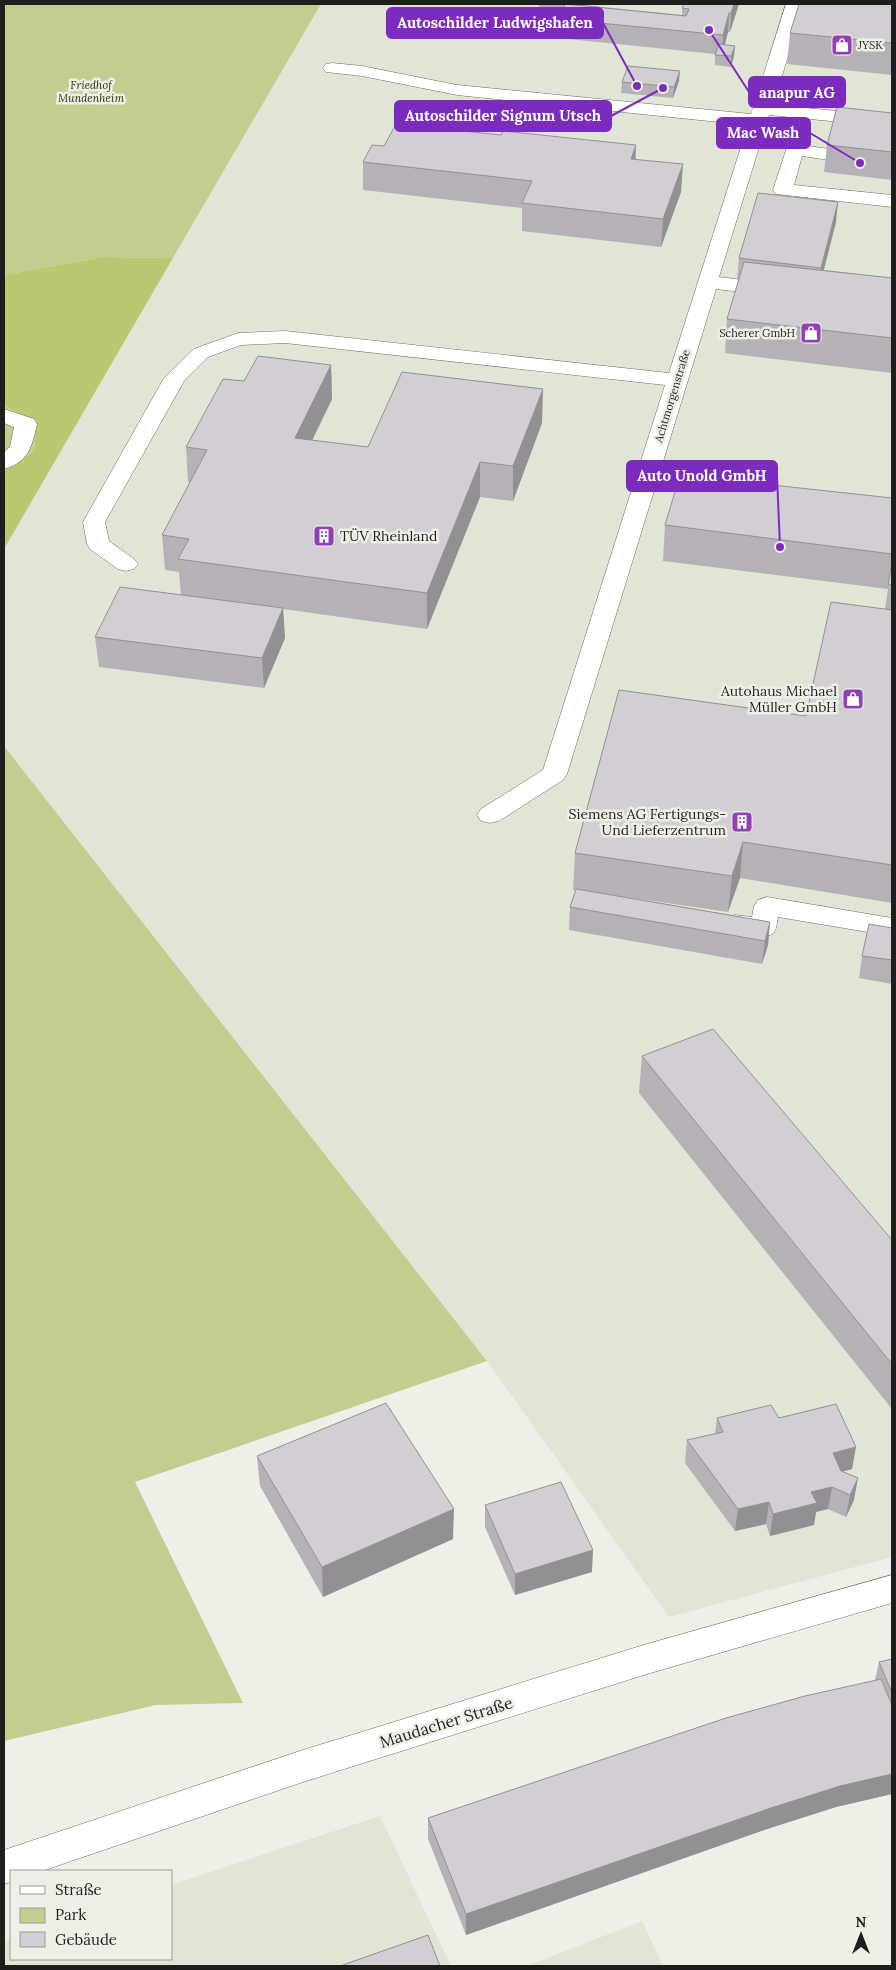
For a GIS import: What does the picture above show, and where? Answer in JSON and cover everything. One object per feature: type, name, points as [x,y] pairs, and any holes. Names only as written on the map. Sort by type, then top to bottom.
[{"type":"street","name":"Achtmorgenstraße","points":[[490,815],[554,774],[794,4]]},
{"type":"street","points":[[332,68],[362,71],[457,90],[760,115],[892,122]]},
{"type":"street","points":[[829,154],[795,150],[783,190],[892,202]]},
{"type":"street","points":[[707,282],[795,292]]},
{"type":"street","points":[[126,564],[98,544],[94,522],[175,378],[201,352],[238,339],[285,337],[676,380]]},
{"type":"street","points":[[4,415],[26,424],[20,450],[4,462]]},
{"type":"street","points":[[707,919],[763,928],[767,906],[892,927]]},
{"type":"street","name":"Maudacher Straße","points":[[4,1867],[303,1766],[647,1659],[892,1589]]},
{"type":"shaded area","points":[[321,4],[892,4],[892,1557],[669,1617],[487,1361],[4,746],[4,549]]},
{"type":"shaded area","points":[[380,1816],[451,1966],[4,1966],[4,1941],[10,1938],[10,1960],[172,1960],[172,1885]]},
{"type":"shaded area","points":[[642,1921],[663,1966],[527,1966]]},
{"type":"green space","name":"Friedhof Mundenheim","points":[[4,4],[321,4],[173,258],[102,257],[4,275]]},
{"type":"green space","points":[[102,257],[173,258],[4,549],[4,472],[34,451],[37,421],[4,406],[4,275]]},
{"type":"green space","points":[[4,406],[37,421],[34,451],[4,472]]},
{"type":"green space","points":[[4,746],[487,1361],[135,1482],[243,1703],[156,1705],[4,1741]]},
{"type":"building","points":[[565,4],[686,16],[689,9],[682,8],[684,4],[734,4],[731,13],[729,13],[723,35],[558,19]]},
{"type":"building","points":[[799,4],[892,4],[892,43],[790,33]]},
{"type":"building","points":[[719,44],[735,46],[731,56],[715,55]]},
{"type":"building","points":[[628,66],[680,71],[674,87],[622,82]]},
{"type":"building","points":[[837,107],[892,113],[892,152],[827,145]]},
{"type":"building","points":[[396,124],[501,135],[503,131],[636,145],[631,159],[683,164],[663,219],[522,203],[532,181],[363,162],[372,145],[384,146]]},
{"type":"building","points":[[758,193],[838,202],[821,268],[739,258]]},
{"type":"building","points":[[744,262],[892,278],[892,338],[727,319]]},
{"type":"building","name":"TÜV Rheinland","points":[[258,356],[331,365],[295,438],[368,447],[402,372],[543,389],[513,466],[480,462],[427,593],[178,559],[189,539],[162,535],[207,450],[186,447],[223,379],[244,381]]},
{"type":"building","points":[[680,475],[892,498],[892,554],[665,525]]},
{"type":"building","points":[[892,563],[892,585],[888,584]]},
{"type":"building","points":[[120,587],[283,608],[262,658],[95,637]]},
{"type":"building","name":"Siemens AG Fertigungs- Und Lieferzentrum","points":[[831,602],[892,610],[892,865],[743,842],[732,876],[575,853],[619,690],[806,716]]},
{"type":"building","points":[[576,889],[770,922],[765,941],[570,907]]},
{"type":"building","points":[[869,924],[892,928],[892,960],[862,956]]},
{"type":"building","points":[[713,1029],[892,1240],[892,1364],[642,1056]]},
{"type":"building","points":[[386,1403],[454,1509],[322,1567],[257,1456]]},
{"type":"building","points":[[836,1404],[856,1447],[833,1453],[841,1471],[858,1478],[850,1495],[832,1487],[811,1492],[817,1503],[773,1514],[769,1502],[738,1509],[687,1440],[723,1432],[717,1418],[771,1405],[779,1418]]},
{"type":"building","points":[[561,1482],[593,1550],[515,1574],[485,1505]]},
{"type":"building","points":[[892,1659],[892,1693],[879,1662]]},
{"type":"building","points":[[881,1679],[892,1705],[892,1774],[840,1786],[771,1808],[466,1914],[428,1818],[726,1718],[805,1696]]},
{"type":"building","points":[[428,1935],[440,1966],[340,1966]]},
{"type":"place","name":"anapur AG","points":[[709,30]]},
{"type":"place","name":"JYSK","points":[[842,45]]},
{"type":"place","name":"Autoschilder Ludwigshafen","points":[[637,86]]},
{"type":"place","name":"Autoschilder Signum Utsch","points":[[663,88]]},
{"type":"place","name":"Mac Wash","points":[[860,163]]},
{"type":"place","name":"Scherer GmbH","points":[[811,333]]},
{"type":"place","name":"TÜV Rheinland","points":[[324,536]]},
{"type":"place","name":"Auto Unold GmbH","points":[[780,547]]},
{"type":"place","name":"Autohaus Michael Müller GmbH","points":[[853,699]]},
{"type":"place","name":"Siemens AG Fertigungs- Und Lieferzentrum","points":[[742,822]]}]
